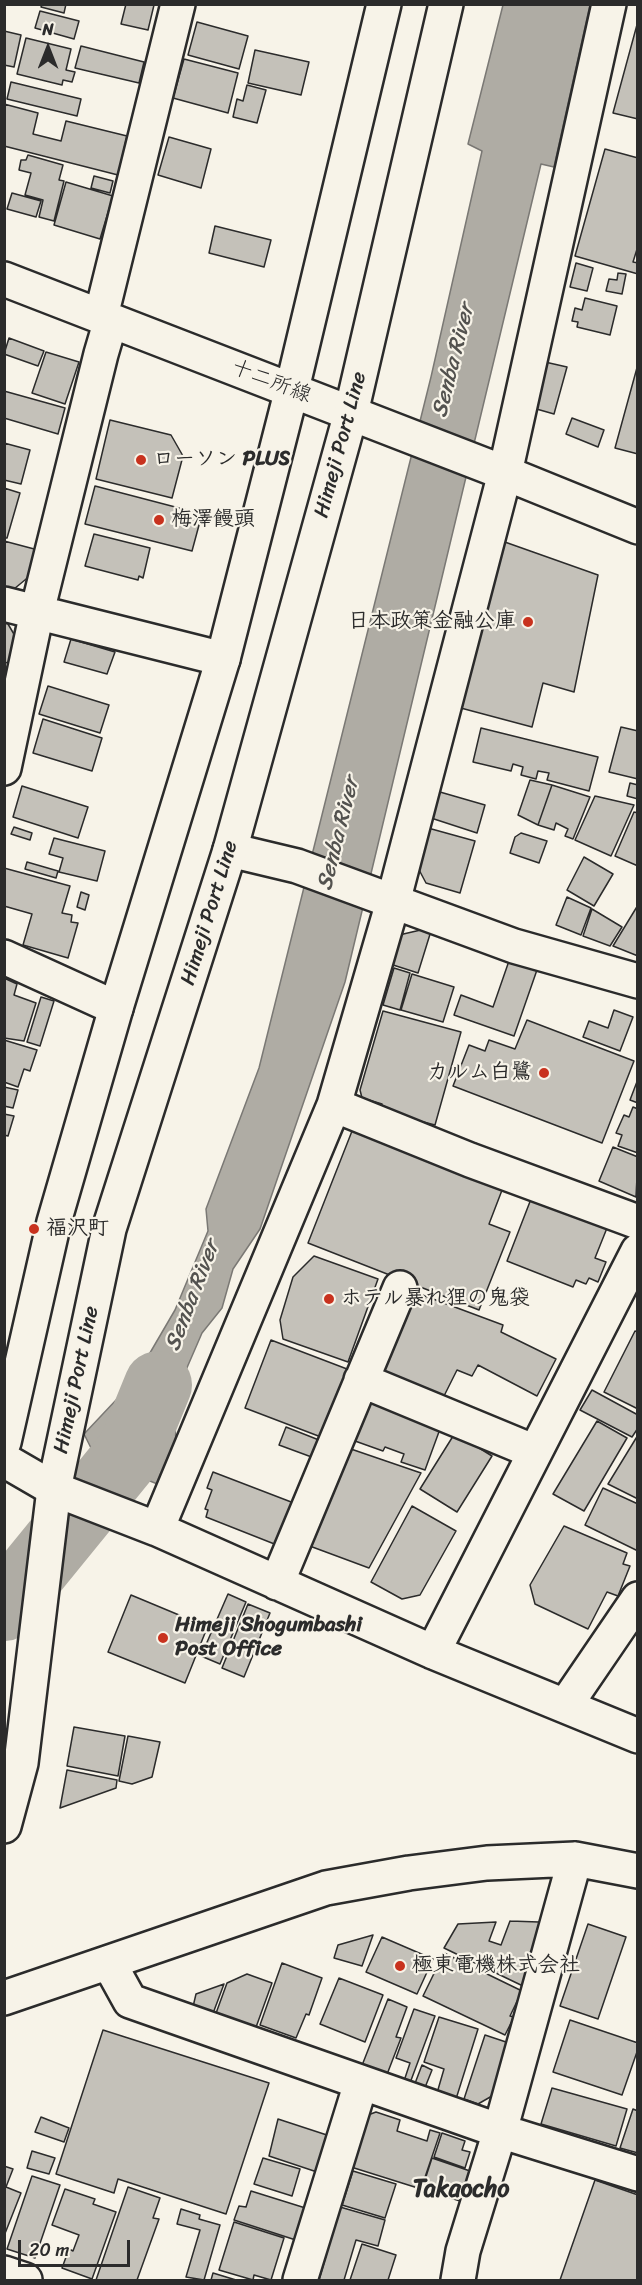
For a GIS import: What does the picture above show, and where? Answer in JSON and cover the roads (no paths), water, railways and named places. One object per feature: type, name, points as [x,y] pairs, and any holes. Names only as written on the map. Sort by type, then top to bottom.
[{"type":"street","points":[[4,768],[37,612],[101,354],[106,318],[178,4]]},
{"type":"street","points":[[4,1442],[54,1222],[116,1008],[223,659],[292,389],[384,4]]},
{"type":"street","name":"Himeji Port Line","points":[[4,1826],[21,1763],[54,1489],[110,1229],[230,849],[351,413],[446,4]]},
{"type":"street","points":[[157,1529],[334,1105],[393,902],[505,473],[609,4]]},
{"type":"street","name":"十二所線","points":[[4,279],[292,389],[638,527]]},
{"type":"street","points":[[4,604],[223,659]]},
{"type":"street","points":[[230,849],[297,866],[514,946],[638,981]]},
{"type":"street","points":[[4,957],[116,1008]]},
{"type":"street","points":[[334,1105],[470,1160],[638,1222]]},
{"type":"street","points":[[433,1652],[638,1251]]},
{"type":"street","points":[[277,1583],[400,1288]]},
{"type":"street","points":[[361,1380],[535,1452]]},
{"type":"street","points":[[4,1460],[54,1489],[157,1529],[433,1652],[638,1736]]},
{"type":"street","points":[[565,1706],[638,1599]]},
{"type":"street","points":[[458,2280],[463,2252],[500,2131],[575,1859]]},
{"type":"street","points":[[4,1998],[326,1888],[409,1873],[487,1863],[575,1859],[638,1870]]},
{"type":"street","points":[[110,1963],[130,2001],[500,2131],[638,2174]]},
{"type":"street","points":[[300,2280],[361,2083]]},
{"type":"street","points":[[4,2273],[25,2280]]},
{"type":"water","points":[[503,5],[590,5],[554,167],[541,164],[345,982],[260,1229],[233,1269],[222,1308],[202,1333],[173,1400],[176,1441],[165,1487],[97,1460],[84,1434],[133,1382],[175,1310],[208,1231],[206,1209],[259,1068],[431,377],[482,151],[468,144]]},
{"type":"waterway","name":"Senba River","points":[[4,1607],[131,1451],[158,1385]]},
{"type":"place","name":"ローソン PLUS","points":[[141,460]]},
{"type":"place","name":"梅澤饅頭","points":[[159,520]]},
{"type":"place","name":"日本政策金融公庫","points":[[528,622]]},
{"type":"place","name":"カルム白鷺","points":[[544,1073]]},
{"type":"place","name":"福沢町","points":[[34,1229]]},
{"type":"place","name":"ホテル暴れ狸の鬼袋","points":[[329,1299]]},
{"type":"place","name":"Himeji Shogumbashi Post Office","points":[[163,1638]]},
{"type":"place","name":"極東電機株式会社","points":[[400,1966]]},
{"type":"district","name":"Takaocho","points":[[461,2190]]}]
